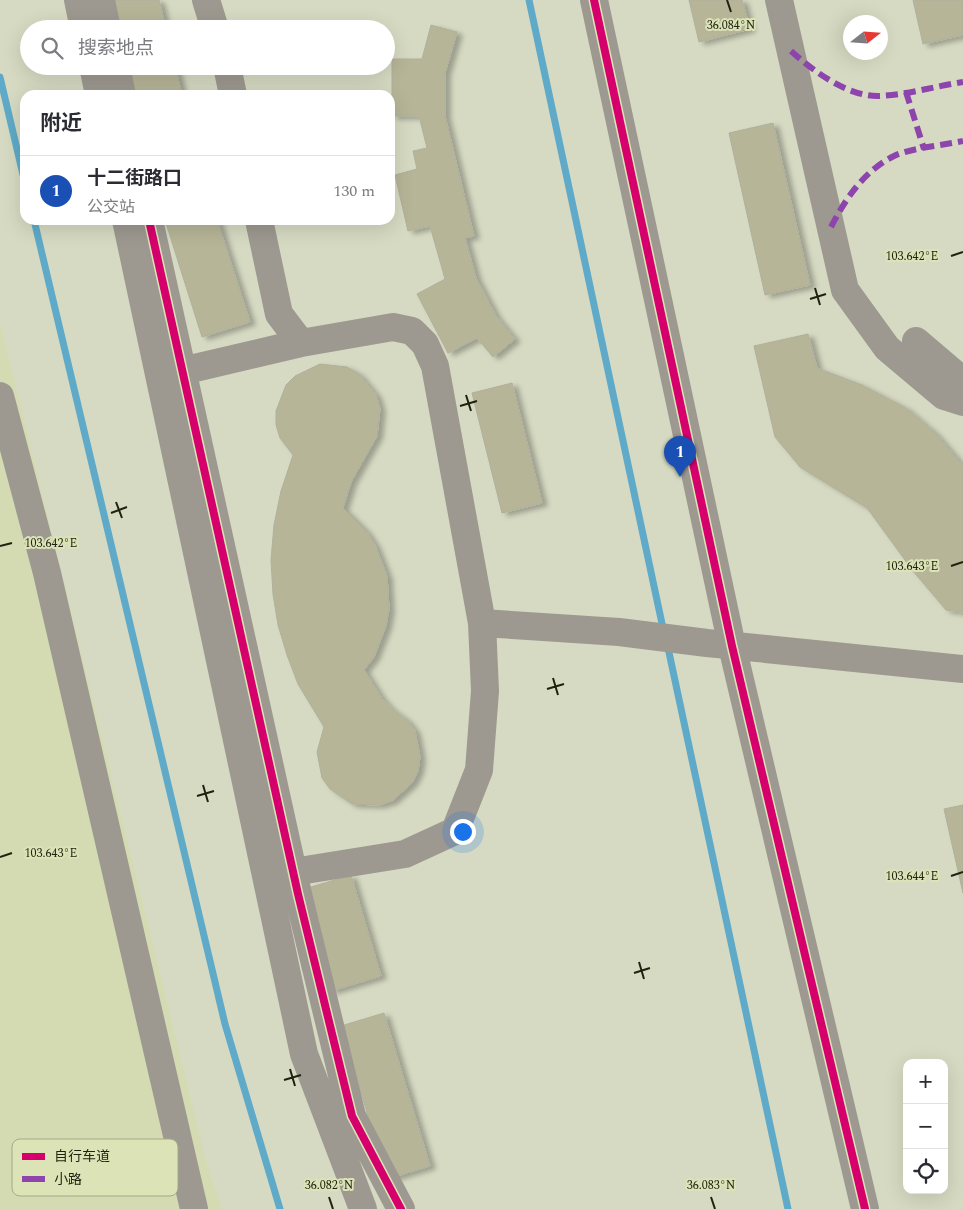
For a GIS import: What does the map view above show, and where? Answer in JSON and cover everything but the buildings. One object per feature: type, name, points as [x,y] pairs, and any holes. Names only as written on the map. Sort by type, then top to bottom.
[{"type":"street","points":[[78,0],[82,20]]},
{"type":"street","points":[[101,0],[105,20]]},
{"type":"street","points":[[206,0],[212,20]]},
{"type":"street","points":[[594,0],[720,645],[865,1209]]},
{"type":"street","points":[[780,0],[845,290],[886,348],[944,396],[963,402]]},
{"type":"street","points":[[94,75],[98,90]]},
{"type":"street","points":[[118,75],[121,90]]},
{"type":"street","points":[[229,75],[232,90]]},
{"type":"street","points":[[127,225],[304,1054],[363,1209]]},
{"type":"street","points":[[150,225],[293,872],[352,1116],[401,1209]]},
{"type":"street","points":[[260,225],[278,314],[301,343]]},
{"type":"street","points":[[182,371],[301,343],[393,327],[412,331],[425,344],[435,366],[482,623],[484,691],[479,770],[454,831],[405,854],[293,872]]},
{"type":"street","points":[[916,341],[963,381]]},
{"type":"street","points":[[0,396],[47,572],[178,1139]]},
{"type":"street","points":[[482,623],[619,632],[720,645],[963,669]]},
{"type":"street","points":[[178,1140],[194,1209]]},
{"type":"shaded area","points":[[0,322],[205,1157],[222,1209],[0,1209]]},
{"type":"waterway","points":[[529,0],[664,633]]},
{"type":"waterway","points":[[0,77],[20,162]]},
{"type":"waterway","points":[[35,225],[225,1024],[280,1209]]},
{"type":"waterway","points":[[667,643],[788,1209]]},
{"type":"marked path","points":[[791,51],[810,67],[832,81],[855,92],[867,95],[900,94],[963,82]]},
{"type":"marked path","points":[[906,92],[924,149]]},
{"type":"marked path","points":[[831,227],[857,186],[883,162],[901,153],[963,141]]},
{"type":"cycle path","points":[[594,0],[732,646],[865,1209]]},
{"type":"cycle path","points":[[150,225],[298,894],[352,1116],[401,1209]]},
{"type":"place","name":"十二街路口","points":[[680,477]]}]
